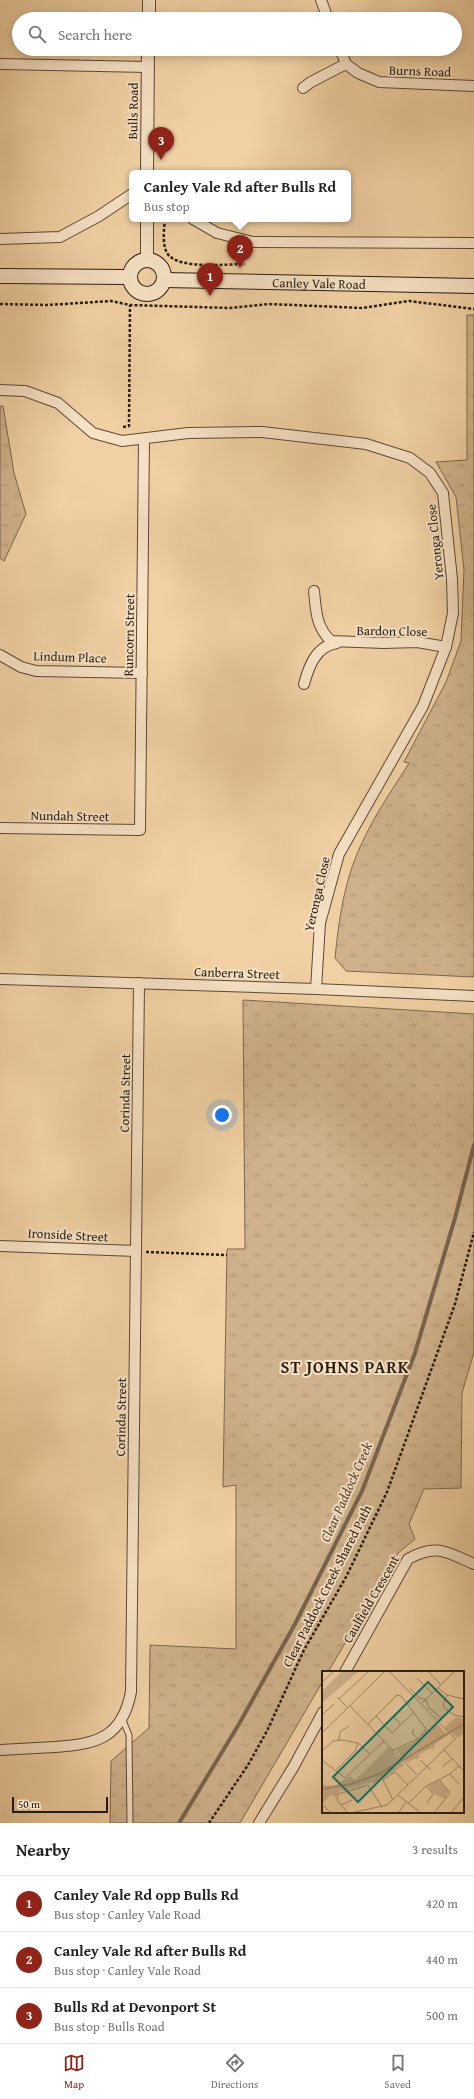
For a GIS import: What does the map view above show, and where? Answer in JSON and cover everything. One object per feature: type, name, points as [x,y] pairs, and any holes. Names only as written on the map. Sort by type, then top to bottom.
[{"type":"main road","points":[[147,259],[153,260],[160,266],[164,274],[164,280],[158,290],[145,294],[134,288],[130,277],[135,264],[147,259]]},
{"type":"main road","points":[[0,276],[130,277]]},
{"type":"main road","name":"Canley Vale Road","points":[[164,280],[474,286]]},
{"type":"street","points":[[148,12],[149,0]]},
{"type":"street","points":[[321,0],[325,12]]},
{"type":"street","name":"Bulls Road","points":[[147,170],[148,56]]},
{"type":"street","points":[[303,88],[310,82],[346,64],[343,56]]},
{"type":"street","points":[[0,64],[148,67]]},
{"type":"street","name":"Burns Road","points":[[346,64],[358,73],[379,82],[474,86]]},
{"type":"street","points":[[0,239],[60,237],[99,216],[129,196]]},
{"type":"street","points":[[146,222],[147,259]]},
{"type":"street","points":[[198,222],[217,234],[253,242],[474,243]]},
{"type":"street","name":"Yeronga Close","points":[[0,390],[25,391],[58,403],[93,433],[122,441],[188,433],[262,432],[366,444],[410,458],[430,473],[443,493],[453,592],[453,613],[446,647],[423,706],[339,854],[320,923],[316,988]]},
{"type":"street","name":"Runcorn Street","points":[[140,830],[144,439]]},
{"type":"street","name":"Bardon Close","points":[[314,591],[317,621],[324,635],[331,641],[418,642],[446,647]]},
{"type":"street","name":"Bardon Close","points":[[304,684],[309,665],[321,650],[338,642]]},
{"type":"street","name":"Lindum Place","points":[[0,654],[21,667],[36,671],[142,673]]},
{"type":"street","name":"Nundah Street","points":[[0,828],[140,830]]},
{"type":"street","name":"Canberra Street","points":[[0,980],[316,988],[474,996]]},
{"type":"street","name":"Corinda Street","points":[[0,1750],[85,1745],[100,1739],[113,1730],[122,1718],[128,1705],[131,1692],[139,983]]},
{"type":"street","name":"Ironside Street","points":[[0,1246],[136,1251]]},
{"type":"street","name":"Caulfield Crescent","points":[[346,1671],[408,1559],[421,1551],[434,1549],[449,1553],[474,1564]]},
{"type":"street","points":[[258,1823],[294,1766],[322,1714]]},
{"type":"lane","points":[[122,1718],[129,1735],[130,1823]]},
{"type":"path","points":[[165,222],[164,244],[166,252],[171,259],[183,263],[205,265],[245,264]]},
{"type":"path","points":[[0,304],[47,305],[111,301],[130,305],[230,308],[269,304],[362,308],[409,301],[474,309]]},
{"type":"path","points":[[123,427],[129,426],[130,305]]},
{"type":"path","name":"Clear Paddock Creek Shared Path","points":[[209,1823],[248,1765],[267,1731],[304,1650],[346,1577],[386,1492],[455,1304],[474,1232]]},
{"type":"path","points":[[136,1251],[227,1255]]},
{"type":"green space","points":[[467,315],[474,315],[474,977],[346,971],[335,958],[343,900],[350,872],[361,845],[372,824],[409,763],[404,762],[446,682],[461,641],[464,570],[456,497],[436,462],[467,460]]},
{"type":"green space","points":[[0,406],[3,406],[14,473],[26,514],[4,561],[0,558]]},
{"type":"green space","points":[[243,1000],[474,1014],[474,1352],[462,1393],[461,1488],[424,1489],[409,1524],[415,1539],[398,1553],[329,1671],[322,1671],[322,1683],[240,1823],[110,1823],[111,1761],[149,1728],[150,1645],[236,1649],[236,1485],[223,1487],[227,1249],[245,1249]]},
{"type":"waterway","name":"Clear Paddock Creek","points":[[179,1823],[239,1724],[295,1624],[362,1491],[415,1353],[455,1218],[474,1145]]},
{"type":"place","name":"Bulls Rd at Devonport St","points":[[161,160]]},
{"type":"place","name":"Canley Vale Rd after Bulls Rd","points":[[240,268]]},
{"type":"place","name":"Canley Vale Rd opp Bulls Rd","points":[[210,296]]},
{"type":"district","name":"ST JOHNS PARK","points":[[345,1366]]}]
